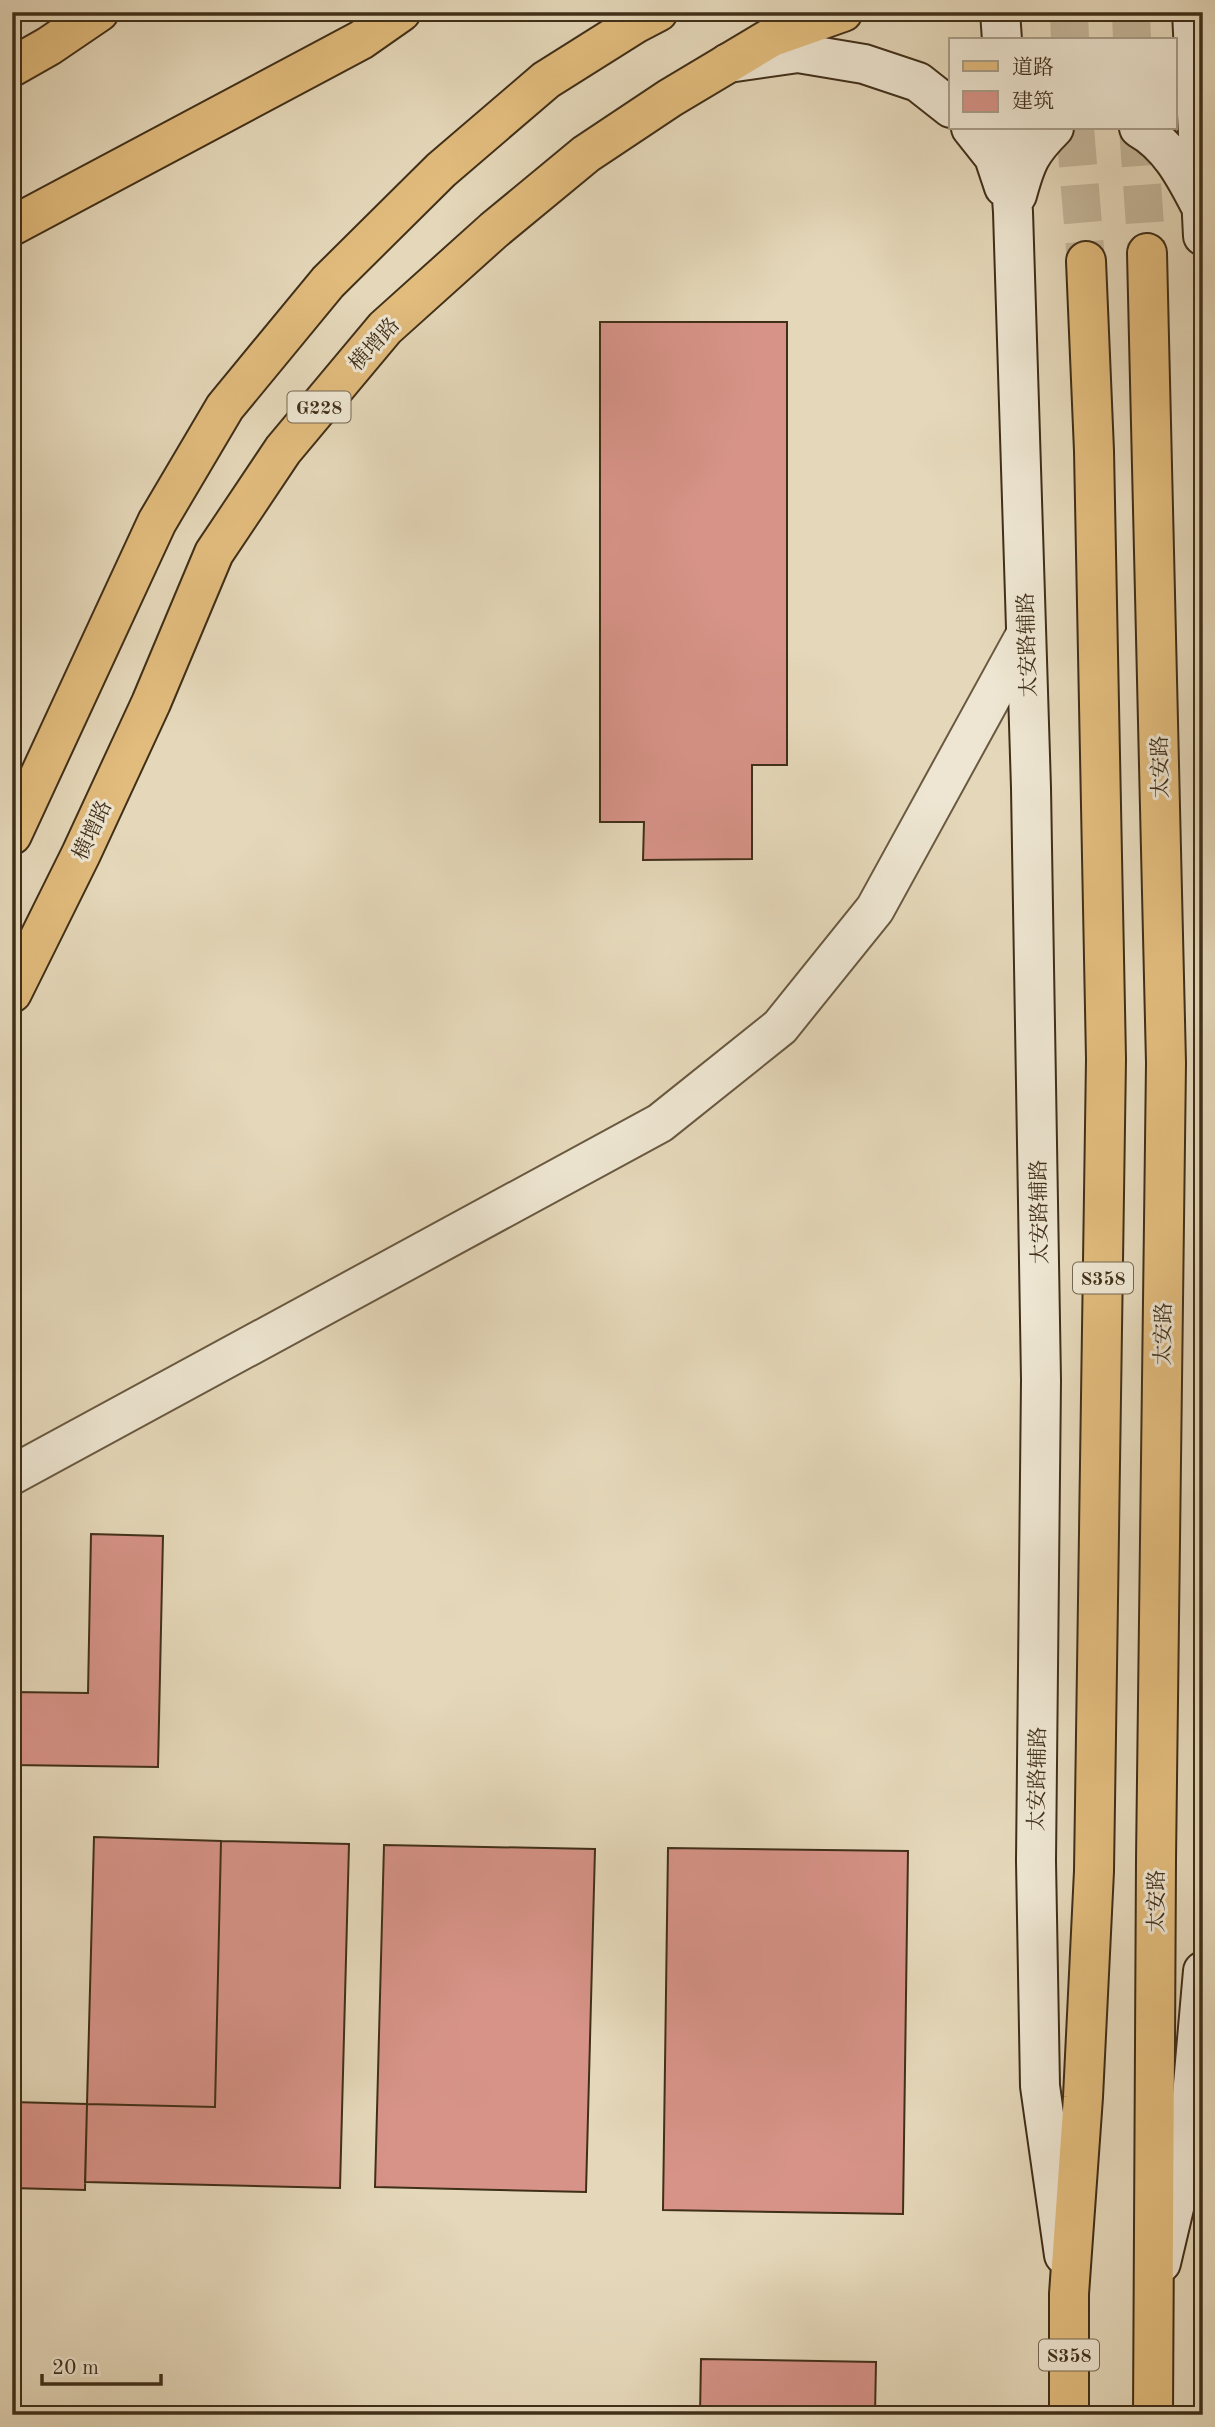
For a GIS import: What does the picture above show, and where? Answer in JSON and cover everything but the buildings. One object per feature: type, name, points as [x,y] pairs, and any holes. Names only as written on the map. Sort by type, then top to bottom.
[{"type":"main road","points":[[12,67],[99,12]]},
{"type":"main road","points":[[12,226],[361,40],[401,12]]},
{"type":"main road","points":[[12,835],[157,522],[225,407],[328,282],[441,170],[546,80],[658,12]]},
{"type":"main road","name":"横增路","points":[[12,993],[151,703],[214,553],[283,450],[385,328],[494,230],[586,154],[670,98],[772,37],[843,12]]},
{"type":"main road","points":[[1000,12],[1002,38]]},
{"type":"main road","points":[[1192,12],[1202,222]]},
{"type":"main road","points":[[728,63],[798,53],[864,64],[918,82],[949,106]]},
{"type":"main road","points":[[973,130],[994,157],[1013,212]]},
{"type":"main road","name":"太安路辅路","points":[[1007,130],[1013,212],[1027,634],[1041,1380],[1036,1861],[1040,2087],[1069,2294]]},
{"type":"main road","points":[[1013,212],[1024,166],[1034,148],[1052,130]]},
{"type":"main road","points":[[1142,130],[1181,167],[1202,222]]},
{"type":"main road","name":"太安路","points":[[1147,253],[1166,1063],[1156,1860],[1153,2415]]},
{"type":"main road","name":"S358","points":[[1069,2415],[1069,2294],[1083,2097],[1094,1871],[1107,1059],[1094,452],[1086,261]]},
{"type":"main road","points":[[12,1475],[660,1123],[780,1027],[875,909],[1027,634]]},
{"type":"main road","points":[[1154,2296],[1196,2118],[1203,1971]]},
{"type":"tunnel","points":[[1069,12],[1070,38]]},
{"type":"tunnel","points":[[1131,12],[1132,38]]},
{"type":"tunnel","points":[[1075,130],[1086,261]]},
{"type":"tunnel","points":[[1138,130],[1147,253]]}]
